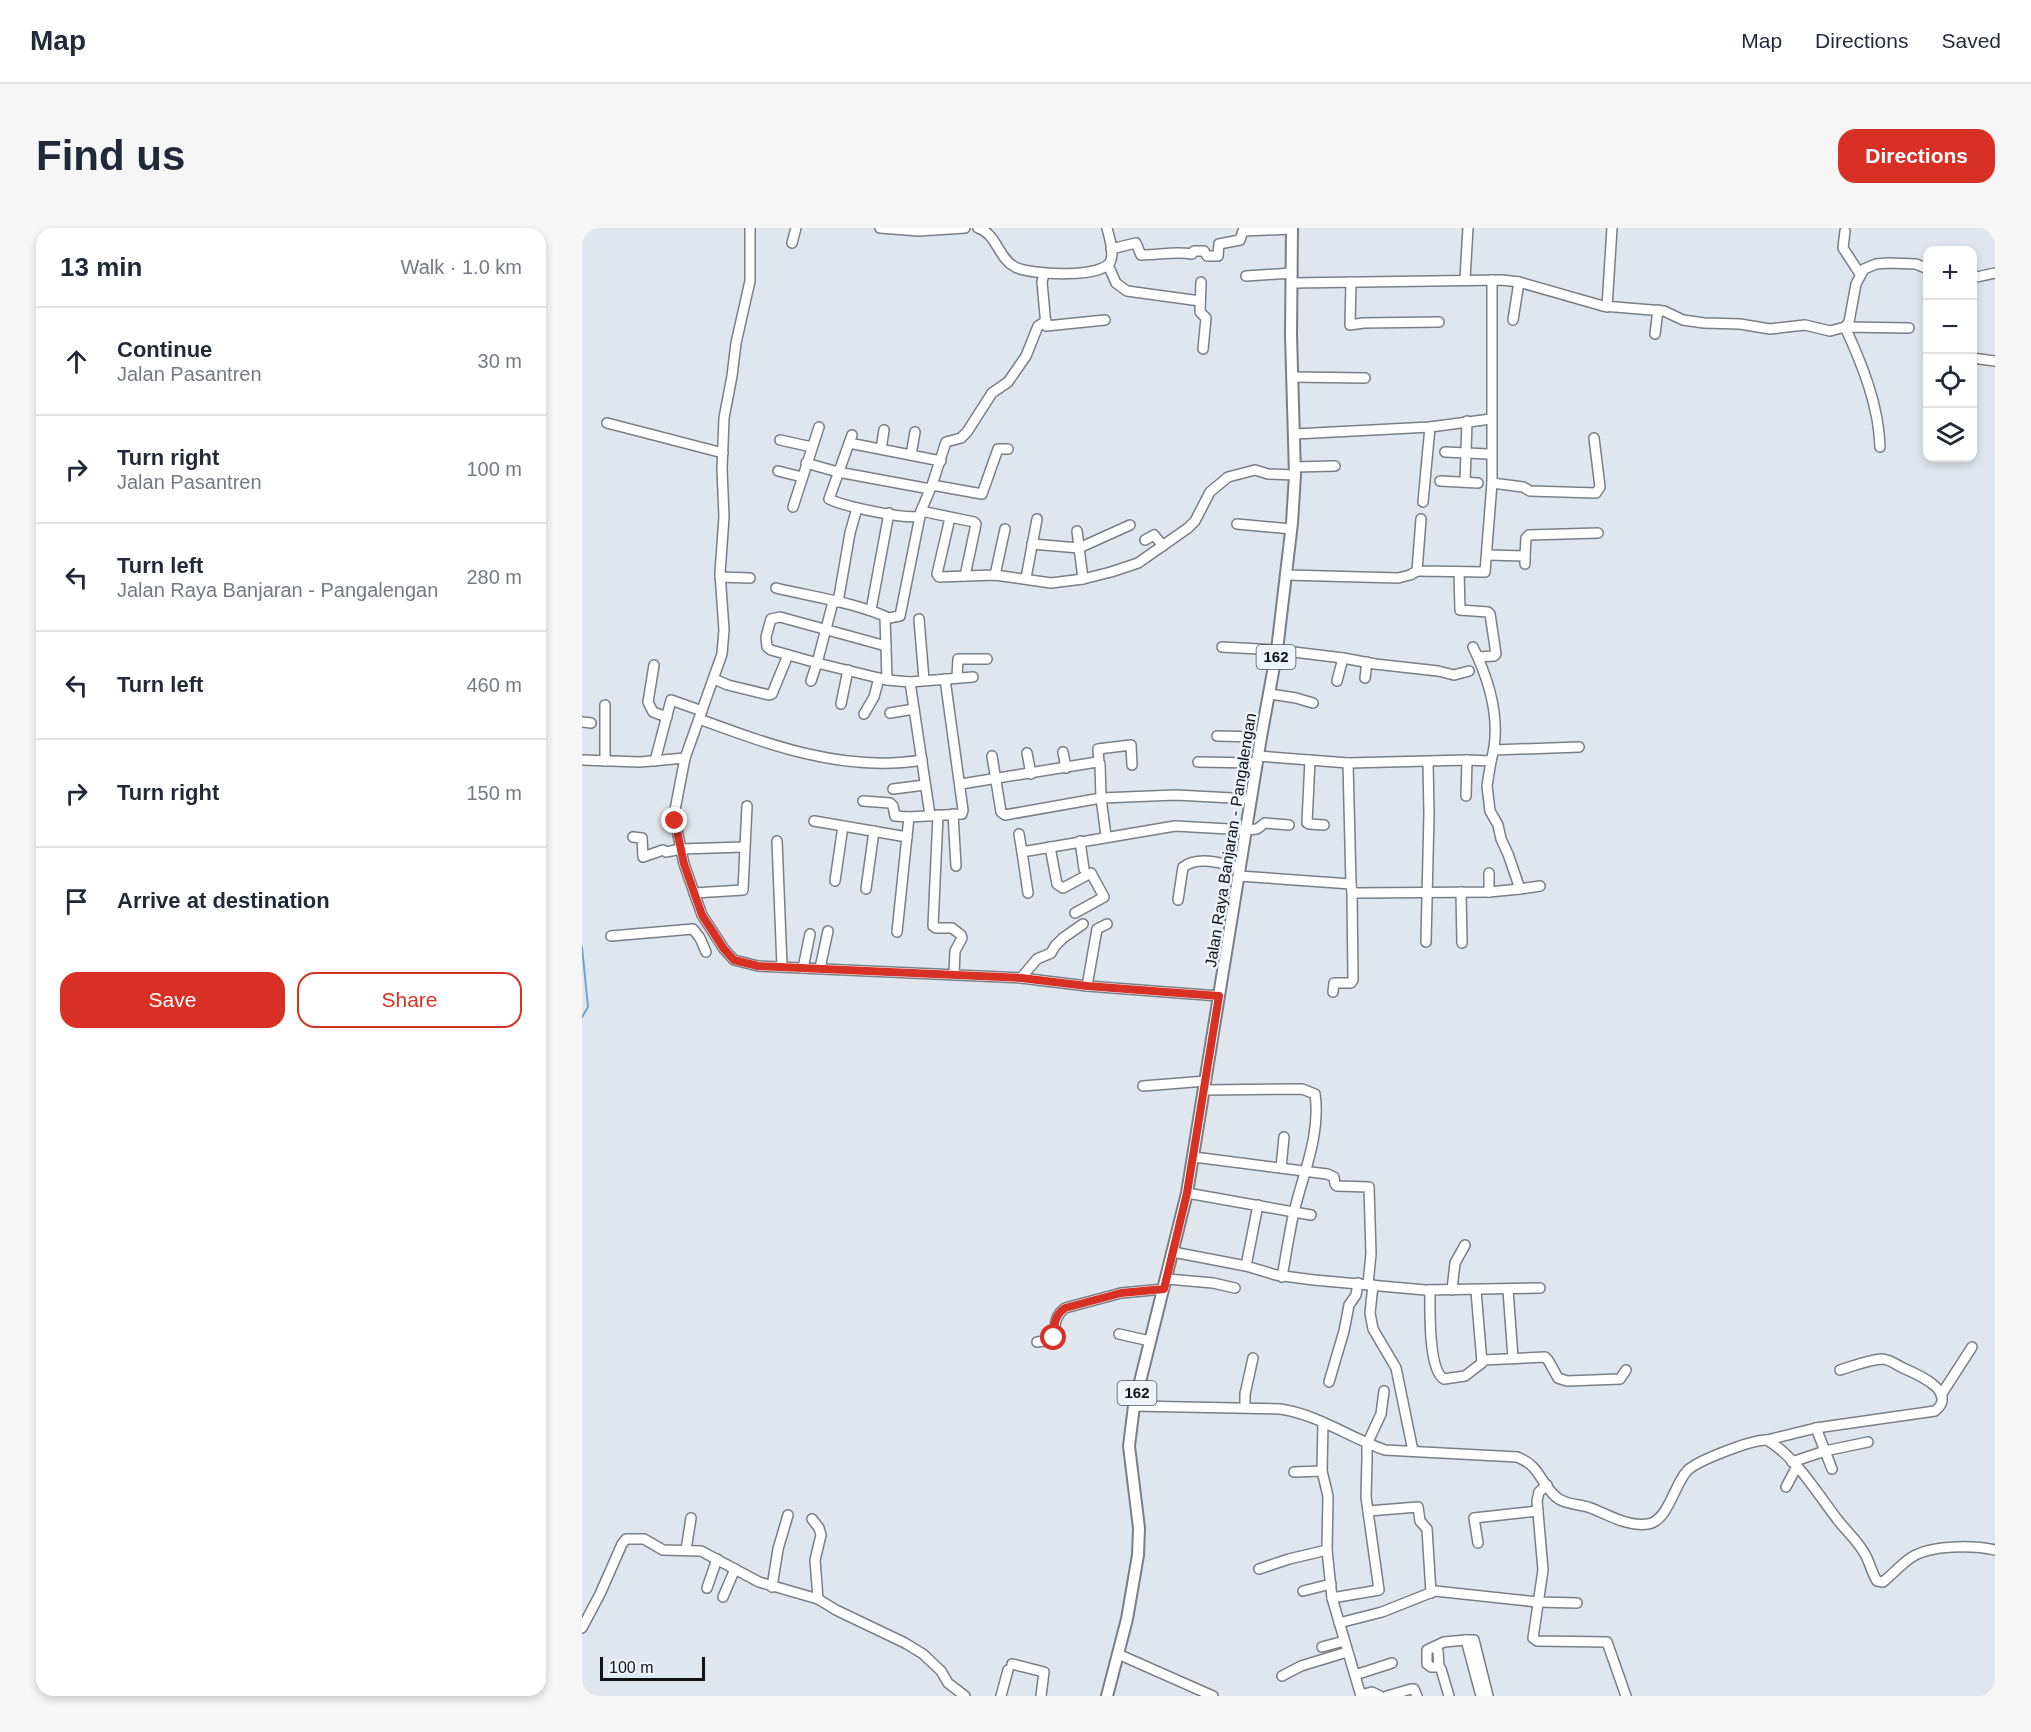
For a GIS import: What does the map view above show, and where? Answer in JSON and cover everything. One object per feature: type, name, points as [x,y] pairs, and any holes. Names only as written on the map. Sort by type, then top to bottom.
[{"type":"main road","name":"Jalan Raya Banjaran - Pangalengan","points":[[1107,1696],[1133,1590],[1138,1555],[1139,1538],[1129,1446],[1134,1406],[1166,1284],[1194,1157],[1261,737],[1278,650],[1287,575],[1295,471],[1292,377],[1292,229]]},
{"type":"street","points":[[750,228],[750,281],[725,408],[724,517],[720,577],[724,635],[722,654],[685,758],[674,815],[684,864],[702,915],[734,960],[758,966],[1021,978],[1087,986],[1219,996]]},
{"type":"street","points":[[792,243],[796,228]]},
{"type":"street","points":[[881,228],[919,231],[965,228]]},
{"type":"street","points":[[978,228],[988,233],[1007,261],[1014,267],[1044,274],[1091,271],[1108,265],[1112,259],[1112,249],[1107,228]]},
{"type":"street","points":[[1465,279],[1468,228]]},
{"type":"street","points":[[1607,307],[1609,228]]},
{"type":"street","points":[[1112,249],[1136,243],[1141,255],[1167,255],[1172,252],[1192,254],[1196,251],[1203,251],[1207,256],[1218,256],[1219,244],[1240,240],[1243,231],[1292,229]]},
{"type":"street","points":[[1845,231],[1843,248],[1845,254],[1860,274]]},
{"type":"street","points":[[1845,327],[1852,315],[1856,284],[1864,269],[1876,264],[1916,264],[1923,267]]},
{"type":"street","points":[[1108,265],[1116,283],[1127,291],[1200,301]]},
{"type":"street","points":[[1977,277],[1995,273]]},
{"type":"street","points":[[1044,274],[1042,282],[1046,324]]},
{"type":"street","points":[[1246,276],[1351,282],[1492,279],[1519,282],[1607,307],[1658,310],[1683,320],[1704,323],[1740,324],[1770,329],[1798,325],[1837,330],[1845,327],[1909,328]]},
{"type":"street","points":[[1287,575],[1398,578],[1406,577],[1417,570],[1485,572],[1492,483],[1492,279]]},
{"type":"street","points":[[1201,282],[1200,315],[1206,318],[1203,349]]},
{"type":"street","points":[[1351,282],[1345,326],[1363,323],[1439,322]]},
{"type":"street","points":[[1513,320],[1519,282]]},
{"type":"street","points":[[1655,334],[1658,310]]},
{"type":"street","points":[[776,588],[810,594],[870,610],[885,617],[894,618],[901,614],[921,514],[946,442],[961,438],[992,393],[1015,374],[1033,341],[1038,326],[1105,320]]},
{"type":"street","points":[[1845,327],[1876,410],[1880,428],[1880,447]]},
{"type":"street","points":[[1977,359],[1995,361]]},
{"type":"street","points":[[1292,377],[1365,378]]},
{"type":"street","points":[[1295,434],[1430,427],[1491,419]]},
{"type":"street","points":[[1465,482],[1467,422]]},
{"type":"street","points":[[607,423],[723,453]]},
{"type":"street","points":[[793,507],[819,427]]},
{"type":"street","points":[[1423,502],[1430,427]]},
{"type":"street","points":[[881,449],[884,430]]},
{"type":"street","points":[[911,455],[915,432]]},
{"type":"street","points":[[1492,483],[1523,487],[1530,491],[1596,493],[1600,491],[1600,487],[1594,438]]},
{"type":"street","points":[[940,461],[881,449],[850,439],[829,499],[856,508],[909,517],[921,514],[974,522],[976,524],[966,576]]},
{"type":"street","points":[[780,440],[812,447]]},
{"type":"street","points":[[806,463],[838,472],[982,494],[998,449],[1008,449]]},
{"type":"street","points":[[1445,452],[1488,454]]},
{"type":"street","points":[[950,518],[937,574],[939,577],[995,575],[1026,578],[1046,583],[1083,579],[1138,563],[1163,546],[1195,521],[1210,492],[1228,477],[1255,470],[1268,474],[1335,466]]},
{"type":"street","points":[[778,471],[802,477]]},
{"type":"street","points":[[1440,481],[1478,483]]},
{"type":"street","points":[[810,681],[836,602],[856,508]]},
{"type":"street","points":[[870,610],[889,513]]},
{"type":"street","points":[[1026,578],[1037,519]]},
{"type":"street","points":[[1417,570],[1421,519]]},
{"type":"street","points":[[1237,524],[1291,530]]},
{"type":"street","points":[[1032,544],[1079,548],[1130,525]]},
{"type":"street","points":[[995,575],[1005,528]]},
{"type":"street","points":[[1077,531],[1083,579]]},
{"type":"street","points":[[1487,555],[1525,560],[1526,538],[1529,535],[1598,533]]},
{"type":"street","points":[[1145,540],[1154,535],[1163,546]]},
{"type":"street","points":[[1459,572],[1460,610],[1489,612],[1490,614],[1496,654],[1478,657]]},
{"type":"street","points":[[720,577],[750,578]]},
{"type":"street","points":[[886,646],[780,617],[771,619],[766,637],[767,646],[771,650],[883,679],[910,682],[973,676]]},
{"type":"street","points":[[864,714],[883,679],[886,646],[885,617]]},
{"type":"street","points":[[919,619],[924,680]]},
{"type":"street","points":[[1473,647],[1485,670],[1494,706],[1494,750],[1487,786],[1490,811],[1498,825],[1520,889]]},
{"type":"street","points":[[1222,648],[1278,650],[1454,675],[1468,671]]},
{"type":"street","points":[[714,679],[728,685],[772,694],[788,655]]},
{"type":"street","points":[[1337,681],[1343,658]]},
{"type":"street","points":[[957,677],[958,659],[987,659]]},
{"type":"street","points":[[1365,678],[1367,662]]},
{"type":"street","points":[[654,665],[648,702],[653,711],[666,717]]},
{"type":"street","points":[[841,704],[848,670]]},
{"type":"street","points":[[863,801],[890,803],[895,816],[909,817],[963,812],[945,679]]},
{"type":"street","points":[[910,682],[925,785],[934,815],[933,926],[936,928],[952,927],[961,935],[956,951],[954,974]]},
{"type":"street","points":[[1270,694],[1313,703]]},
{"type":"street","points":[[655,761],[672,699],[700,715],[777,747],[834,760],[880,763],[922,760]]},
{"type":"street","points":[[605,705],[605,761]]},
{"type":"street","points":[[890,712],[914,709]]},
{"type":"street","points":[[1217,736],[1261,737]]},
{"type":"street","points":[[1106,836],[1098,749],[1131,745],[1132,765]]},
{"type":"street","points":[[1494,750],[1579,747]]},
{"type":"street","points":[[1063,752],[1066,768]]},
{"type":"street","points":[[1027,753],[1031,774]]},
{"type":"street","points":[[992,756],[1002,812],[1005,815],[1101,798],[1176,795],[1251,798]]},
{"type":"street","points":[[582,760],[655,761],[685,758]]},
{"type":"street","points":[[1310,760],[1307,823],[1324,825]]},
{"type":"street","points":[[1466,796],[1467,760]]},
{"type":"street","points":[[1198,762],[1491,761]]},
{"type":"street","points":[[1426,942],[1428,762]]},
{"type":"street","points":[[961,784],[1099,763]]},
{"type":"street","points":[[1333,992],[1334,983],[1351,983],[1353,980],[1348,763]]},
{"type":"street","points":[[893,789],[925,785]]},
{"type":"street","points":[[694,893],[742,891],[747,806]]},
{"type":"street","points":[[953,814],[956,866]]},
{"type":"street","points":[[897,932],[909,817]]},
{"type":"street","points":[[814,821],[907,837]]},
{"type":"street","points":[[1022,852],[1175,826],[1247,830],[1257,829],[1265,824],[1289,825]]},
{"type":"street","points":[[836,881],[843,826]]},
{"type":"street","points":[[866,889],[874,831]]},
{"type":"street","points":[[1019,834],[1028,893]]},
{"type":"street","points":[[633,837],[642,838],[643,857],[663,850],[666,852],[681,849],[743,847]]},
{"type":"street","points":[[777,841],[782,966]]},
{"type":"street","points":[[1080,841],[1084,869]]},
{"type":"street","points":[[1050,847],[1057,884],[1064,888],[1091,873],[1104,897],[1075,913]]},
{"type":"street","points":[[1178,900],[1183,867],[1188,863],[1203,860],[1239,871],[1352,888],[1427,893],[1490,892],[1540,885]]},
{"type":"street","points":[[1489,873],[1490,892]]},
{"type":"street","points":[[1461,892],[1462,943]]},
{"type":"street","points":[[1021,978],[1038,959],[1051,953],[1063,938],[1083,924]]},
{"type":"street","points":[[1087,986],[1097,929],[1107,924]]},
{"type":"street","points":[[611,936],[690,928],[700,938],[706,952]]},
{"type":"street","points":[[820,968],[828,932]]},
{"type":"street","points":[[803,968],[810,934]]},
{"type":"street","points":[[1143,1086],[1302,1089],[1315,1094],[1317,1111],[1315,1132],[1294,1211],[1282,1277]]},
{"type":"street","points":[[1281,1168],[1284,1137]]},
{"type":"street","points":[[1194,1157],[1331,1175],[1338,1186],[1369,1187],[1371,1254],[1367,1284],[1372,1329],[1396,1368],[1413,1451]]},
{"type":"street","points":[[1187,1193],[1311,1215]]},
{"type":"street","points":[[1246,1266],[1258,1205]]},
{"type":"street","points":[[1452,1290],[1455,1263],[1465,1245]]},
{"type":"street","points":[[1173,1252],[1246,1266],[1282,1277],[1430,1290],[1476,1291],[1540,1288]]},
{"type":"street","points":[[1037,1342],[1053,1340],[1054,1322],[1065,1308],[1166,1284],[1213,1283],[1235,1288]]},
{"type":"street","points":[[1329,1382],[1349,1305],[1367,1284]]},
{"type":"street","points":[[1430,1290],[1429,1329],[1440,1376],[1450,1379],[1465,1376],[1481,1365],[1483,1360],[1476,1291]]},
{"type":"street","points":[[1508,1290],[1513,1358]]},
{"type":"street","points":[[1119,1334],[1150,1341]]},
{"type":"street","points":[[1134,1406],[1245,1407],[1288,1410],[1385,1450],[1516,1457],[1531,1464],[1554,1496],[1625,1522],[1646,1524],[1660,1519],[1684,1474],[1697,1463],[1754,1441],[1816,1428],[1935,1411],[1940,1406],[1941,1395],[1972,1347]]},
{"type":"street","points":[[1483,1360],[1545,1357],[1558,1378],[1567,1381],[1620,1379],[1626,1370]]},
{"type":"street","points":[[1245,1407],[1245,1394],[1253,1358]]},
{"type":"street","points":[[1840,1370],[1885,1359],[1926,1378],[1939,1390],[1941,1395]]},
{"type":"street","points":[[1332,1598],[1379,1590],[1368,1511],[1367,1444],[1381,1416],[1384,1391]]},
{"type":"street","points":[[1323,1423],[1322,1471],[1328,1496],[1327,1550],[1332,1598],[1361,1695],[1372,1692],[1380,1696]]},
{"type":"street","points":[[1816,1428],[1832,1468]]},
{"type":"street","points":[[1767,1440],[1774,1444],[1794,1465],[1857,1542],[1866,1556],[1873,1575],[1880,1582],[1883,1582],[1913,1557],[1926,1551],[1970,1547],[1995,1550]]},
{"type":"street","points":[[1786,1486],[1794,1465],[1825,1451],[1868,1442]]},
{"type":"street","points":[[1294,1472],[1322,1471]]},
{"type":"street","points":[[1546,1485],[1538,1496],[1543,1570],[1537,1602],[1534,1640],[1607,1642],[1626,1696]]},
{"type":"street","points":[[1368,1511],[1418,1507],[1420,1521],[1427,1529],[1431,1593]]},
{"type":"street","points":[[1478,1543],[1474,1518],[1538,1511]]},
{"type":"street","points":[[772,1587],[778,1549],[788,1515]]},
{"type":"street","points":[[686,1550],[691,1518]]},
{"type":"street","points":[[812,1519],[821,1535],[815,1560],[818,1599]]},
{"type":"street","points":[[582,1628],[600,1594],[620,1547],[626,1539],[644,1539],[663,1550],[700,1551],[772,1587],[818,1599],[923,1654],[941,1671],[956,1691],[965,1696]]},
{"type":"street","points":[[1259,1569],[1327,1550]]},
{"type":"street","points":[[707,1588],[717,1559]]},
{"type":"street","points":[[723,1597],[735,1569]]},
{"type":"street","points":[[1303,1592],[1331,1584]]},
{"type":"street","points":[[1339,1623],[1382,1612],[1440,1591],[1537,1602],[1577,1603]]},
{"type":"street","points":[[1470,1640],[1481,1696]]},
{"type":"street","points":[[1470,1640],[1488,1696]]},
{"type":"street","points":[[1449,1696],[1439,1667],[1438,1652],[1434,1647],[1444,1642],[1486,1640]]},
{"type":"street","points":[[1322,1647],[1344,1641]]},
{"type":"street","points":[[1282,1676],[1301,1666],[1347,1652]]},
{"type":"street","points":[[1118,1654],[1213,1696]]},
{"type":"street","points":[[1355,1675],[1392,1663]]},
{"type":"street","points":[[1001,1696],[1010,1667],[1044,1672],[1041,1696]]},
{"type":"street","points":[[1387,1696],[1411,1689],[1414,1689],[1417,1696]]},
{"type":"waterway","points":[[582,947],[588,1007],[582,1017]]},
{"type":"route","points":[[675,821],[684,864],[702,915],[724,949],[738,962],[758,966],[1021,978],[1087,986],[1219,996],[1194,1157],[1164,1289],[1121,1293],[1065,1308],[1054,1322],[1054,1338]]}]
